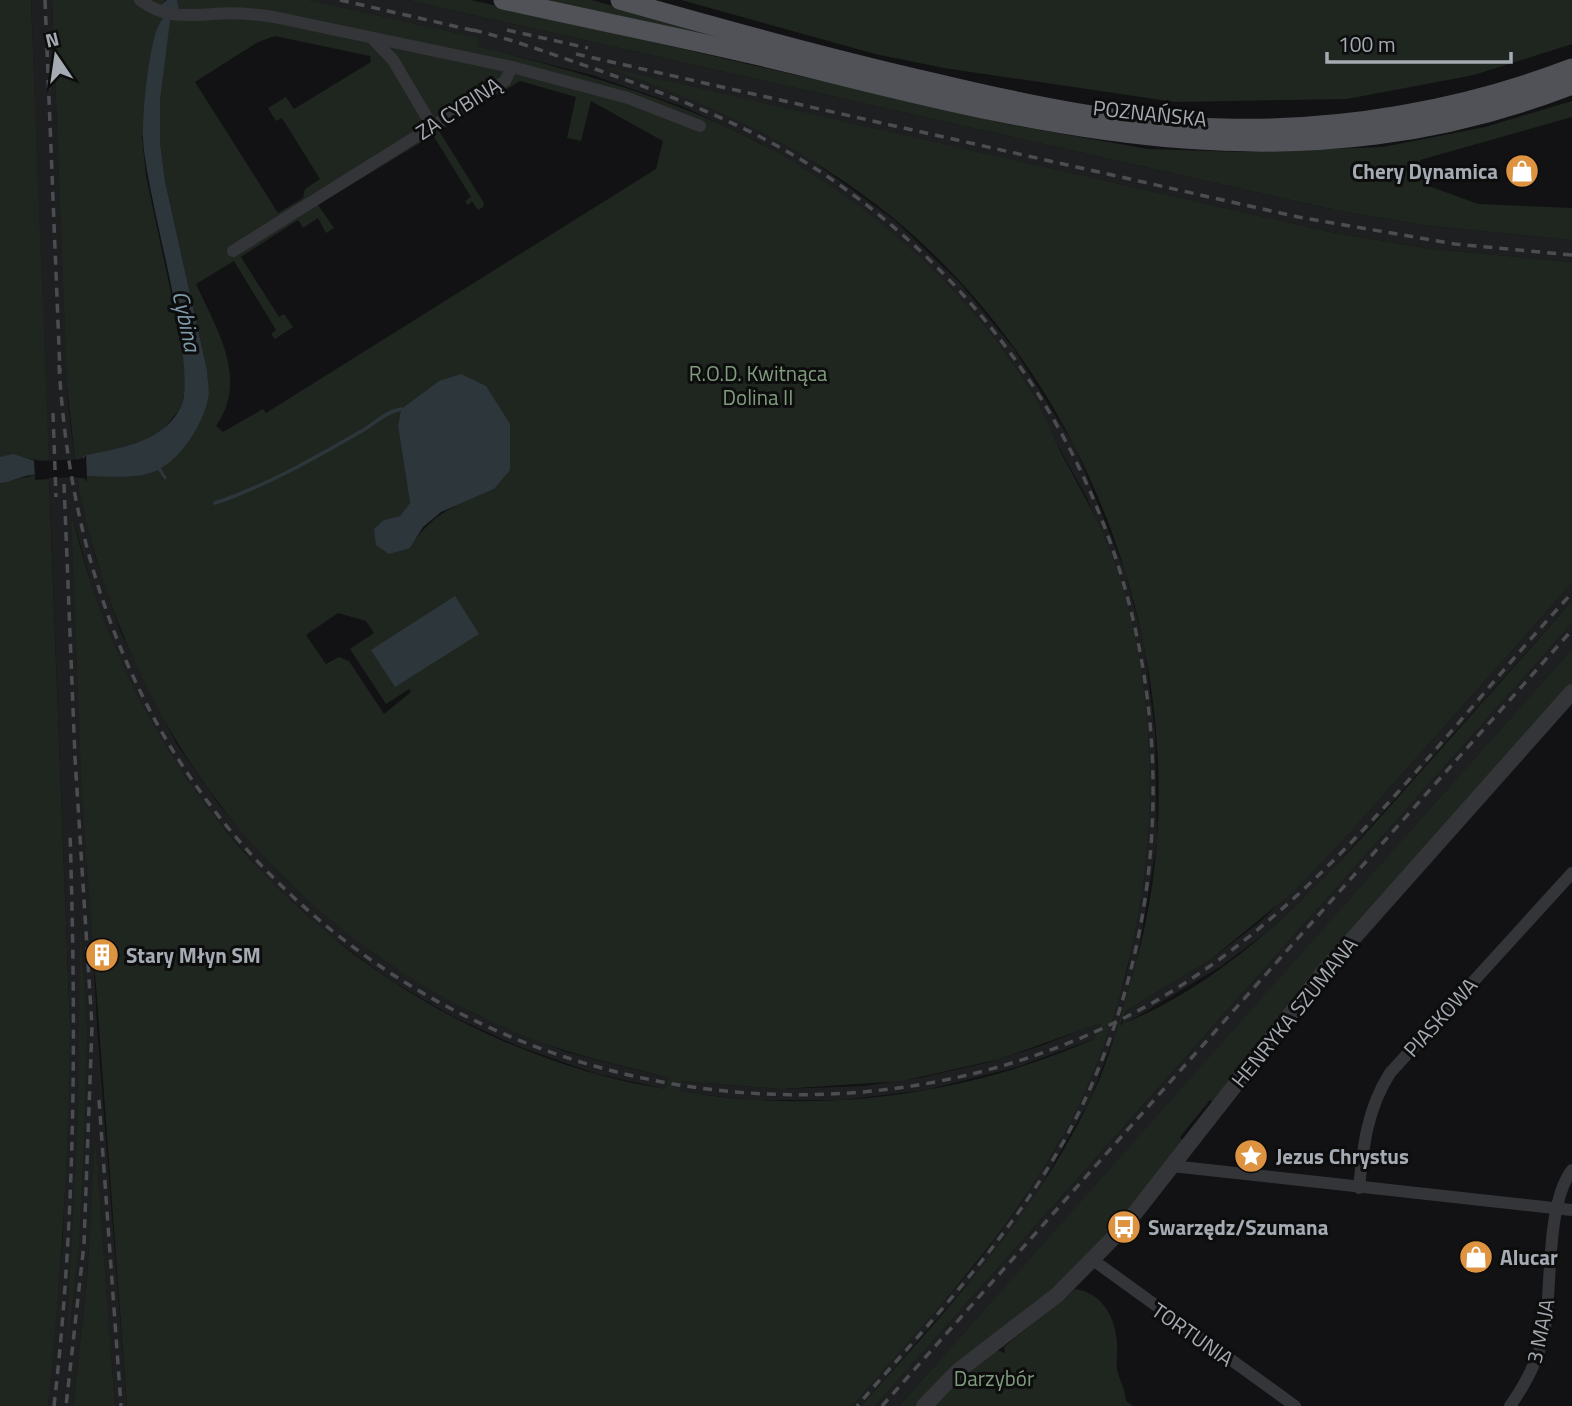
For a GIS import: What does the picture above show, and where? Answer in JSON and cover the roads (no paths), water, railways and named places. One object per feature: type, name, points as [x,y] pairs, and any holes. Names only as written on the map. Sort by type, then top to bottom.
[{"type":"main road","points":[[503,0],[726,40]]},
{"type":"main road","points":[[620,0],[726,40]]},
{"type":"main road","name":"POZNAŃSKA","points":[[726,40],[844,62],[1022,102],[1113,118],[1206,127],[1291,127],[1385,117],[1475,100],[1572,68]]},
{"type":"main road","name":"POZNAŃSKA","points":[[726,40],[1054,124],[1136,137],[1202,142],[1313,141],[1397,131],[1486,113],[1572,85]]},
{"type":"street","points":[[140,0],[153,10],[178,17],[245,13],[512,67]]},
{"type":"street","points":[[373,39],[394,60],[432,126]]},
{"type":"street","name":"ZA CYBINĄ","points":[[233,251],[505,81],[512,67],[628,98],[701,126]]},
{"type":"street","name":"HENRYKA SZUMANA","points":[[924,1406],[958,1371],[1016,1328],[1093,1260],[1172,1166],[1326,969],[1572,692]]},
{"type":"street","name":"PIASKOWA","points":[[1359,1188],[1369,1119],[1374,1101],[1390,1073],[1572,873]]},
{"type":"street","points":[[1172,1166],[1572,1210]]},
{"type":"street","name":"3 MAJA","points":[[1510,1406],[1530,1376],[1545,1331],[1557,1209],[1562,1184],[1572,1170]]},
{"type":"street","name":"TORTUNIA","points":[[1093,1260],[1295,1406]]},
{"type":"water","name":"Cybina","points":[[167,0],[177,0],[179,9],[173,11],[170,21],[160,99],[160,142],[165,181],[207,370],[209,392],[205,408],[197,428],[184,447],[161,468],[167,478],[164,480],[158,470],[114,477],[32,475],[0,483],[0,457],[13,454],[35,461],[83,459],[83,456],[124,447],[150,437],[172,421],[180,409],[185,389],[178,322],[143,138],[150,61],[156,32],[166,9],[161,5]]},
{"type":"water","points":[[461,374],[486,386],[510,424],[510,470],[494,489],[441,512],[423,527],[410,548],[389,554],[376,545],[374,529],[384,520],[400,516],[410,503],[398,426],[401,409],[439,381]]},
{"type":"water","points":[[455,596],[479,634],[395,687],[371,650]]},
{"type":"waterway","points":[[215,503],[253,489],[289,471],[384,416],[401,409]]},
{"type":"railway","points":[[45,0],[60,372]]},
{"type":"railway","points":[[340,0],[480,32]]},
{"type":"railway","points":[[473,30],[549,53],[694,106],[788,152],[848,191],[945,275],[1024,372],[1085,479],[1127,595],[1149,715],[1151,839],[1133,963],[1092,1084],[1045,1173],[956,1293],[857,1406]]},
{"type":"railway","points":[[507,30],[588,48]]},
{"type":"railway","points":[[576,54],[1298,217],[1455,244],[1572,255]]},
{"type":"railway","points":[[59,365],[63,412],[77,503],[87,548],[116,636],[155,720],[236,837],[336,934],[452,1009],[578,1061],[712,1090],[850,1093],[987,1070],[1120,1020],[1188,981],[1251,935],[1310,884],[1418,770],[1572,593]]},
{"type":"railway","points":[[53,413],[56,497]]},
{"type":"railway","points":[[64,484],[75,758],[92,1026],[84,1244],[66,1406]]},
{"type":"railway","points":[[882,1406],[1572,630]]},
{"type":"railway","points":[[54,1406],[67,1263],[72,1120],[70,833]]},
{"type":"railway","points":[[99,1100],[121,1406]]},
{"type":"place","name":"Chery Dynamica","points":[[1522,171]]},
{"type":"place","name":"Stary Młyn SM","points":[[102,955]]},
{"type":"place","name":"Jezus Chrystus","points":[[1251,1156]]},
{"type":"place","name":"Swarzędz/Szumana","points":[[1124,1227]]},
{"type":"place","name":"Alucar","points":[[1476,1257]]},
{"type":"park label","name":"R.O.D. Kwitnąca Dolina II","points":[[758,385]]},
{"type":"park label","name":"Darzybór","points":[[994,1378]]}]
